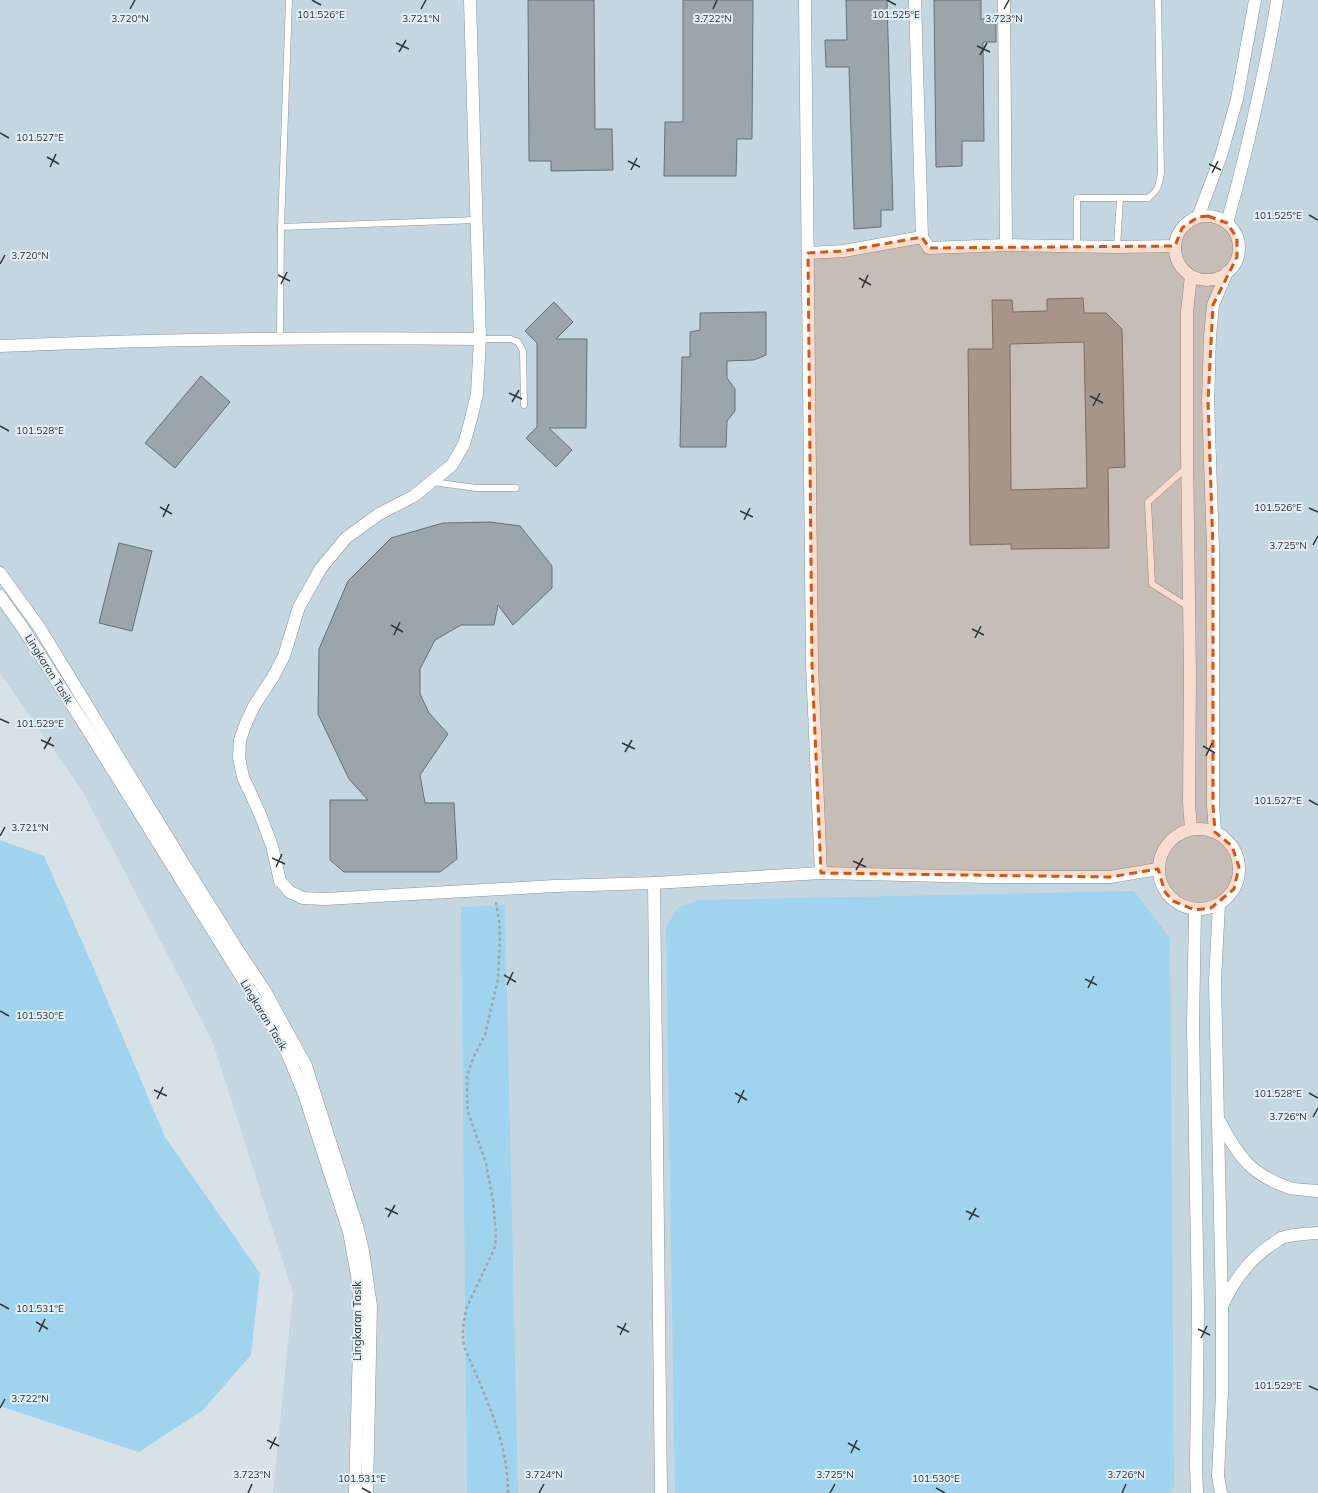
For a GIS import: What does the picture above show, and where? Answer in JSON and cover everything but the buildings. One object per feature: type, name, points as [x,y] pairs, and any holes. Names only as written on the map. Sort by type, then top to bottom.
[{"type":"street","points":[[470,0],[480,339],[477,394],[464,444],[452,465],[414,496],[379,514],[346,538],[321,568],[299,607],[284,656],[273,677],[254,706],[246,723],[240,740],[239,758],[243,777],[260,814],[272,846],[280,881],[290,892],[303,898],[325,899],[493,889],[654,883],[821,873],[987,877],[1110,877],[1158,869]]},
{"type":"street","points":[[805,0],[812,665],[821,873]]},
{"type":"street","points":[[915,0],[922,237],[929,248],[1006,245],[1117,247],[1175,246]]},
{"type":"street","points":[[1004,0],[1006,245]]},
{"type":"street","points":[[1198,217],[1221,156],[1237,99],[1255,0]]},
{"type":"street","points":[[1227,223],[1250,137],[1273,27],[1277,0]]},
{"type":"street","points":[[1208,216],[1218,218],[1227,223],[1235,234],[1239,248],[1233,266],[1219,277],[1210,280],[1191,276],[1182,268],[1176,258],[1175,246],[1177,237],[1182,228],[1189,221],[1198,217],[1208,216]]},
{"type":"street","points":[[808,253],[844,251],[922,237]]},
{"type":"street","points":[[1216,832],[1213,805],[1213,548],[1208,401],[1210,336],[1213,306],[1227,272]]},
{"type":"street","points":[[1191,276],[1188,312],[1187,468],[1190,608],[1189,803],[1191,829]]},
{"type":"street","points":[[0,346],[280,339],[480,339]]},
{"type":"street","points":[[0,573],[39,627],[237,949],[265,991],[306,1066],[353,1211],[363,1251],[368,1281],[371,1306],[367,1493]]},
{"type":"street","name":"Lingkaran Tasik","points":[[0,596],[22,627],[86,727],[269,1021],[288,1055],[304,1094],[349,1232],[357,1276],[360,1309],[355,1493]]},
{"type":"street","points":[[1191,829],[1216,832],[1225,838],[1232,846],[1237,856],[1239,867],[1238,878],[1234,889],[1228,897],[1219,904],[1207,909],[1195,910],[1183,907],[1172,901],[1165,892],[1160,881],[1158,869],[1161,855],[1168,843],[1178,834],[1191,829]]},
{"type":"street","points":[[654,883],[661,1493]]},
{"type":"street","points":[[1219,904],[1215,981],[1222,1307],[1222,1392],[1218,1476],[1221,1493]]},
{"type":"street","points":[[1195,910],[1193,1026],[1198,1308],[1197,1493]]},
{"type":"street","points":[[1218,1119],[1233,1146],[1245,1162],[1268,1178],[1291,1188],[1318,1191]]},
{"type":"street","points":[[1222,1307],[1231,1286],[1248,1264],[1265,1249],[1281,1238],[1299,1234],[1318,1233]]},
{"type":"lane","points":[[280,339],[281,227],[289,0]]},
{"type":"lane","points":[[1077,246],[1077,198],[1148,198],[1155,193],[1159,186],[1161,173],[1158,0]]},
{"type":"lane","points":[[1117,247],[1120,198]]},
{"type":"lane","points":[[281,227],[476,220]]},
{"type":"lane","points":[[480,339],[511,339],[518,342],[523,351],[524,405]]},
{"type":"lane","points":[[1187,468],[1148,502],[1152,584],[1190,608]]},
{"type":"lane","points":[[433,482],[476,488],[516,488]]},
{"type":"path","points":[[493,889],[499,920],[498,978],[485,1035],[473,1058],[467,1076],[467,1095],[468,1112],[486,1163],[493,1201],[495,1247],[464,1317],[462,1338],[499,1429],[508,1473],[508,1493]]},
{"type":"highlighted area","points":[[1208,216],[1227,223],[1237,238],[1237,257],[1213,305],[1208,401],[1213,548],[1213,805],[1215,832],[1232,846],[1239,867],[1234,889],[1211,908],[1195,910],[1173,901],[1165,892],[1158,869],[1110,877],[821,873],[812,665],[808,253],[844,251],[922,237],[929,248],[1175,246],[1182,228],[1198,217]]},
{"type":"shaded area","points":[[0,0],[1318,0],[1318,1493],[273,1493],[293,1293],[212,1040],[83,792],[0,673]]},
{"type":"shaded area","points":[[0,840],[44,856],[91,962],[165,1137],[260,1273],[251,1355],[203,1410],[139,1452],[0,1406]]},
{"type":"shaded area","points":[[1134,891],[1170,938],[1174,1486],[1170,1493],[675,1493],[666,928],[677,908],[699,900]]},
{"type":"shaded area","points":[[505,905],[518,1493],[467,1493],[461,907]]}]
